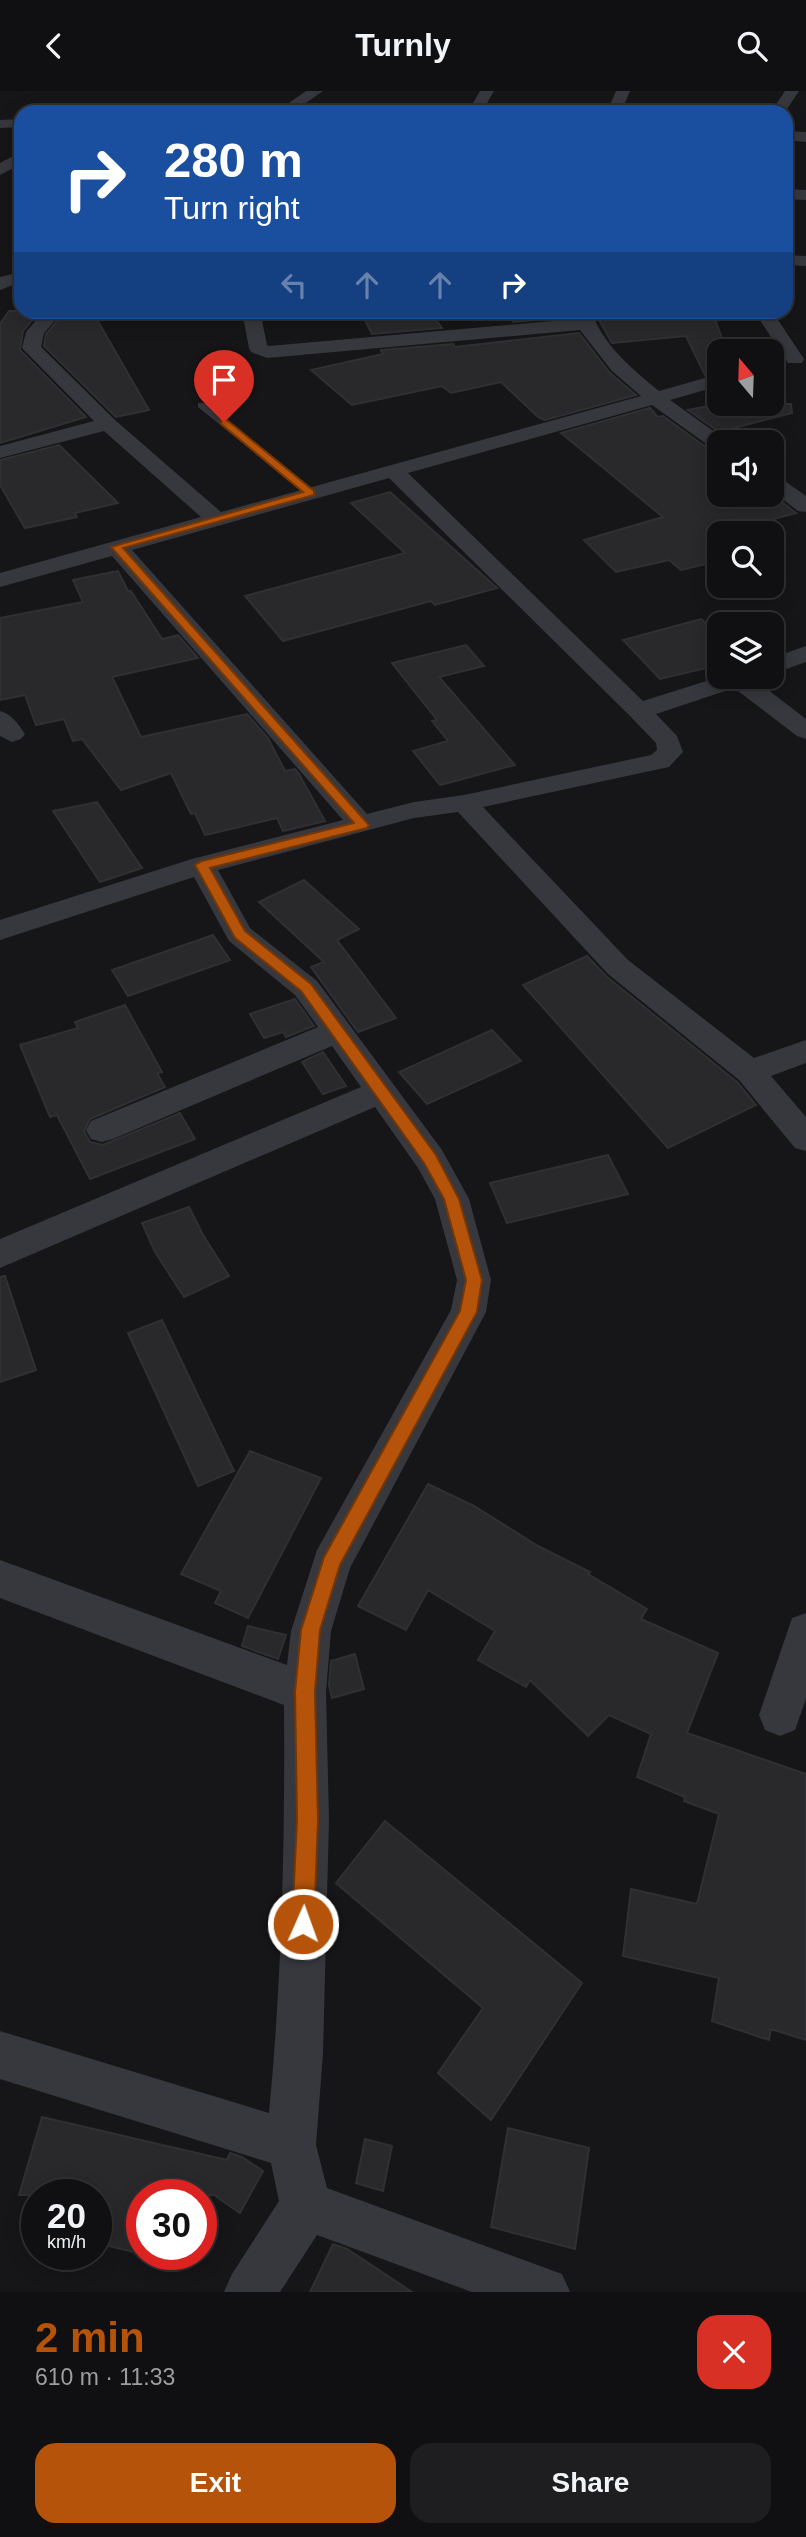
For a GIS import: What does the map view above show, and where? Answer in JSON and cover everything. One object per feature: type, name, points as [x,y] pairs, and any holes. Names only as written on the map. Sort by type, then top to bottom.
[{"type":"street","points":[[294,105],[317,91]]},
{"type":"street","points":[[47,319],[35,332],[31,348],[108,424],[216,519]]},
{"type":"street","points":[[253,319],[258,348],[267,352],[499,320],[541,319]]},
{"type":"street","points":[[584,319],[616,363],[654,398],[707,436]]},
{"type":"street","points":[[770,319],[801,357],[784,362]]},
{"type":"street","points":[[0,580],[707,383]]},
{"type":"street","points":[[0,451],[108,424]]},
{"type":"street","points":[[0,930],[202,865],[414,810],[464,803],[660,761],[670,752],[668,741],[639,711],[393,470]]},
{"type":"street","points":[[784,490],[806,506]]},
{"type":"street","points":[[116,547],[362,825]]},
{"type":"street","points":[[784,662],[806,653]]},
{"type":"street","points":[[639,711],[710,689]]},
{"type":"street","points":[[755,689],[806,730]]},
{"type":"street","points":[[464,803],[618,967],[750,1072],[806,1139]]},
{"type":"street","points":[[202,865],[239,934],[306,988],[430,1159],[452,1199],[474,1280],[468,1312],[331,1563],[310,1630],[305,1692],[307,1833],[299,2053],[292,2145],[306,2206],[250,2292]]},
{"type":"street","points":[[102,1130],[339,1031]]},
{"type":"street","points":[[750,1072],[806,1051]]},
{"type":"street","points":[[0,1254],[380,1092]]},
{"type":"street","points":[[0,1579],[305,1692]]},
{"type":"street","points":[[780,1715],[806,1632]]},
{"type":"street","points":[[0,2055],[292,2145]]},
{"type":"street","points":[[306,2206],[544,2292]]},
{"type":"lane","points":[[202,405],[311,493]]},
{"type":"building","points":[[9,311],[14,311],[14,319],[33,319],[23,331],[20,350],[86,417],[0,443],[0,324]]},
{"type":"building","points":[[59,319],[97,319],[149,410],[116,417],[44,346],[46,334]]},
{"type":"building","points":[[364,319],[435,319],[442,328],[372,334]]},
{"type":"building","points":[[512,319],[548,319],[513,322]]},
{"type":"building","points":[[598,319],[715,319],[722,339],[707,339],[707,375],[686,336],[612,343]]},
{"type":"building","points":[[579,333],[610,373],[636,395],[545,420],[538,417],[501,382],[451,393],[442,386],[352,405],[311,370],[383,354],[381,350],[453,344],[455,347]]},
{"type":"building","points":[[784,404],[791,404],[792,413],[784,415]]},
{"type":"building","points":[[707,406],[707,417],[777,417],[727,430],[716,430],[688,410]]},
{"type":"building","points":[[650,408],[658,417],[663,416],[707,448],[707,507],[784,507],[784,504],[796,513],[767,521],[707,521],[707,564],[681,570],[669,560],[616,572],[584,540],[663,517],[561,433]]},
{"type":"building","points":[[59,445],[118,503],[75,513],[77,517],[25,528],[0,485],[0,460]]},
{"type":"building","points":[[390,492],[497,588],[435,605],[431,601],[283,641],[245,596],[405,553],[351,503]]},
{"type":"building","points":[[118,571],[128,591],[131,591],[162,639],[178,635],[198,658],[112,677],[141,737],[247,714],[268,738],[285,771],[295,769],[299,774],[325,821],[283,831],[277,818],[205,835],[195,813],[191,814],[171,773],[121,790],[82,739],[73,741],[64,719],[36,725],[25,695],[0,700],[0,618],[83,602],[73,580]]},
{"type":"building","points":[[701,619],[707,624],[707,668],[660,679],[623,640]]},
{"type":"building","points":[[466,645],[484,666],[439,677],[515,765],[440,785],[413,751],[448,741],[432,721],[437,720],[392,663]]},
{"type":"building","points":[[97,802],[142,868],[100,882],[53,811]]},
{"type":"building","points":[[304,880],[359,929],[337,940],[396,1018],[358,1032],[311,967],[324,962],[259,902]]},
{"type":"building","points":[[213,935],[230,960],[128,996],[112,970]]},
{"type":"building","points":[[587,956],[606,976],[737,1082],[756,1105],[668,1148],[523,985]]},
{"type":"building","points":[[295,999],[314,1026],[286,1037],[283,1032],[264,1038],[250,1014]]},
{"type":"building","points":[[125,1005],[162,1072],[157,1073],[165,1087],[90,1119],[84,1131],[90,1142],[103,1145],[180,1113],[195,1139],[90,1179],[57,1115],[50,1117],[20,1045],[78,1028],[75,1022]]},
{"type":"building","points":[[492,1030],[521,1061],[427,1104],[399,1072]]},
{"type":"building","points":[[323,1052],[346,1086],[323,1094],[302,1062]]},
{"type":"building","points":[[608,1155],[628,1194],[507,1223],[490,1183]]},
{"type":"building","points":[[189,1207],[229,1276],[184,1297],[155,1252],[142,1223]]},
{"type":"building","points":[[5,1276],[36,1370],[0,1382],[0,1277]]},
{"type":"building","points":[[162,1320],[234,1471],[198,1486],[128,1333]]},
{"type":"building","points":[[250,1451],[321,1478],[248,1618],[215,1603],[221,1591],[181,1574]]},
{"type":"building","points":[[428,1484],[474,1506],[538,1546],[590,1572],[588,1574],[647,1609],[641,1619],[718,1653],[687,1733],[806,1774],[806,2040],[771,2029],[769,2040],[712,2021],[719,1978],[623,1956],[631,1889],[697,1904],[719,1814],[684,1801],[685,1797],[637,1777],[651,1734],[609,1715],[588,1736],[530,1680],[526,1687],[478,1660],[495,1631],[428,1590],[406,1630],[358,1606]]},
{"type":"building","points":[[248,1626],[286,1635],[278,1659],[242,1646]]},
{"type":"building","points":[[355,1654],[364,1689],[332,1698],[329,1685],[331,1661]]},
{"type":"building","points":[[385,1821],[582,1983],[491,2120],[438,2073],[483,2008],[336,1883]]},
{"type":"building","points":[[42,2117],[227,2160],[230,2153],[242,2157],[263,2171],[240,2213],[217,2197],[217,2179],[126,2179],[126,2250],[112,2247],[112,2179],[24,2179]]},
{"type":"building","points":[[508,2128],[589,2148],[575,2249],[491,2227]]},
{"type":"building","points":[[365,2139],[392,2146],[383,2191],[356,2183]]},
{"type":"building","points":[[333,2244],[347,2249],[412,2292],[310,2292]]},
{"type":"route","points":[[224,422],[311,493],[116,547],[362,825],[202,865],[239,934],[306,988],[430,1159],[452,1199],[474,1280],[468,1312],[331,1563],[310,1630],[305,1692],[307,1820],[303,1924]]}]
